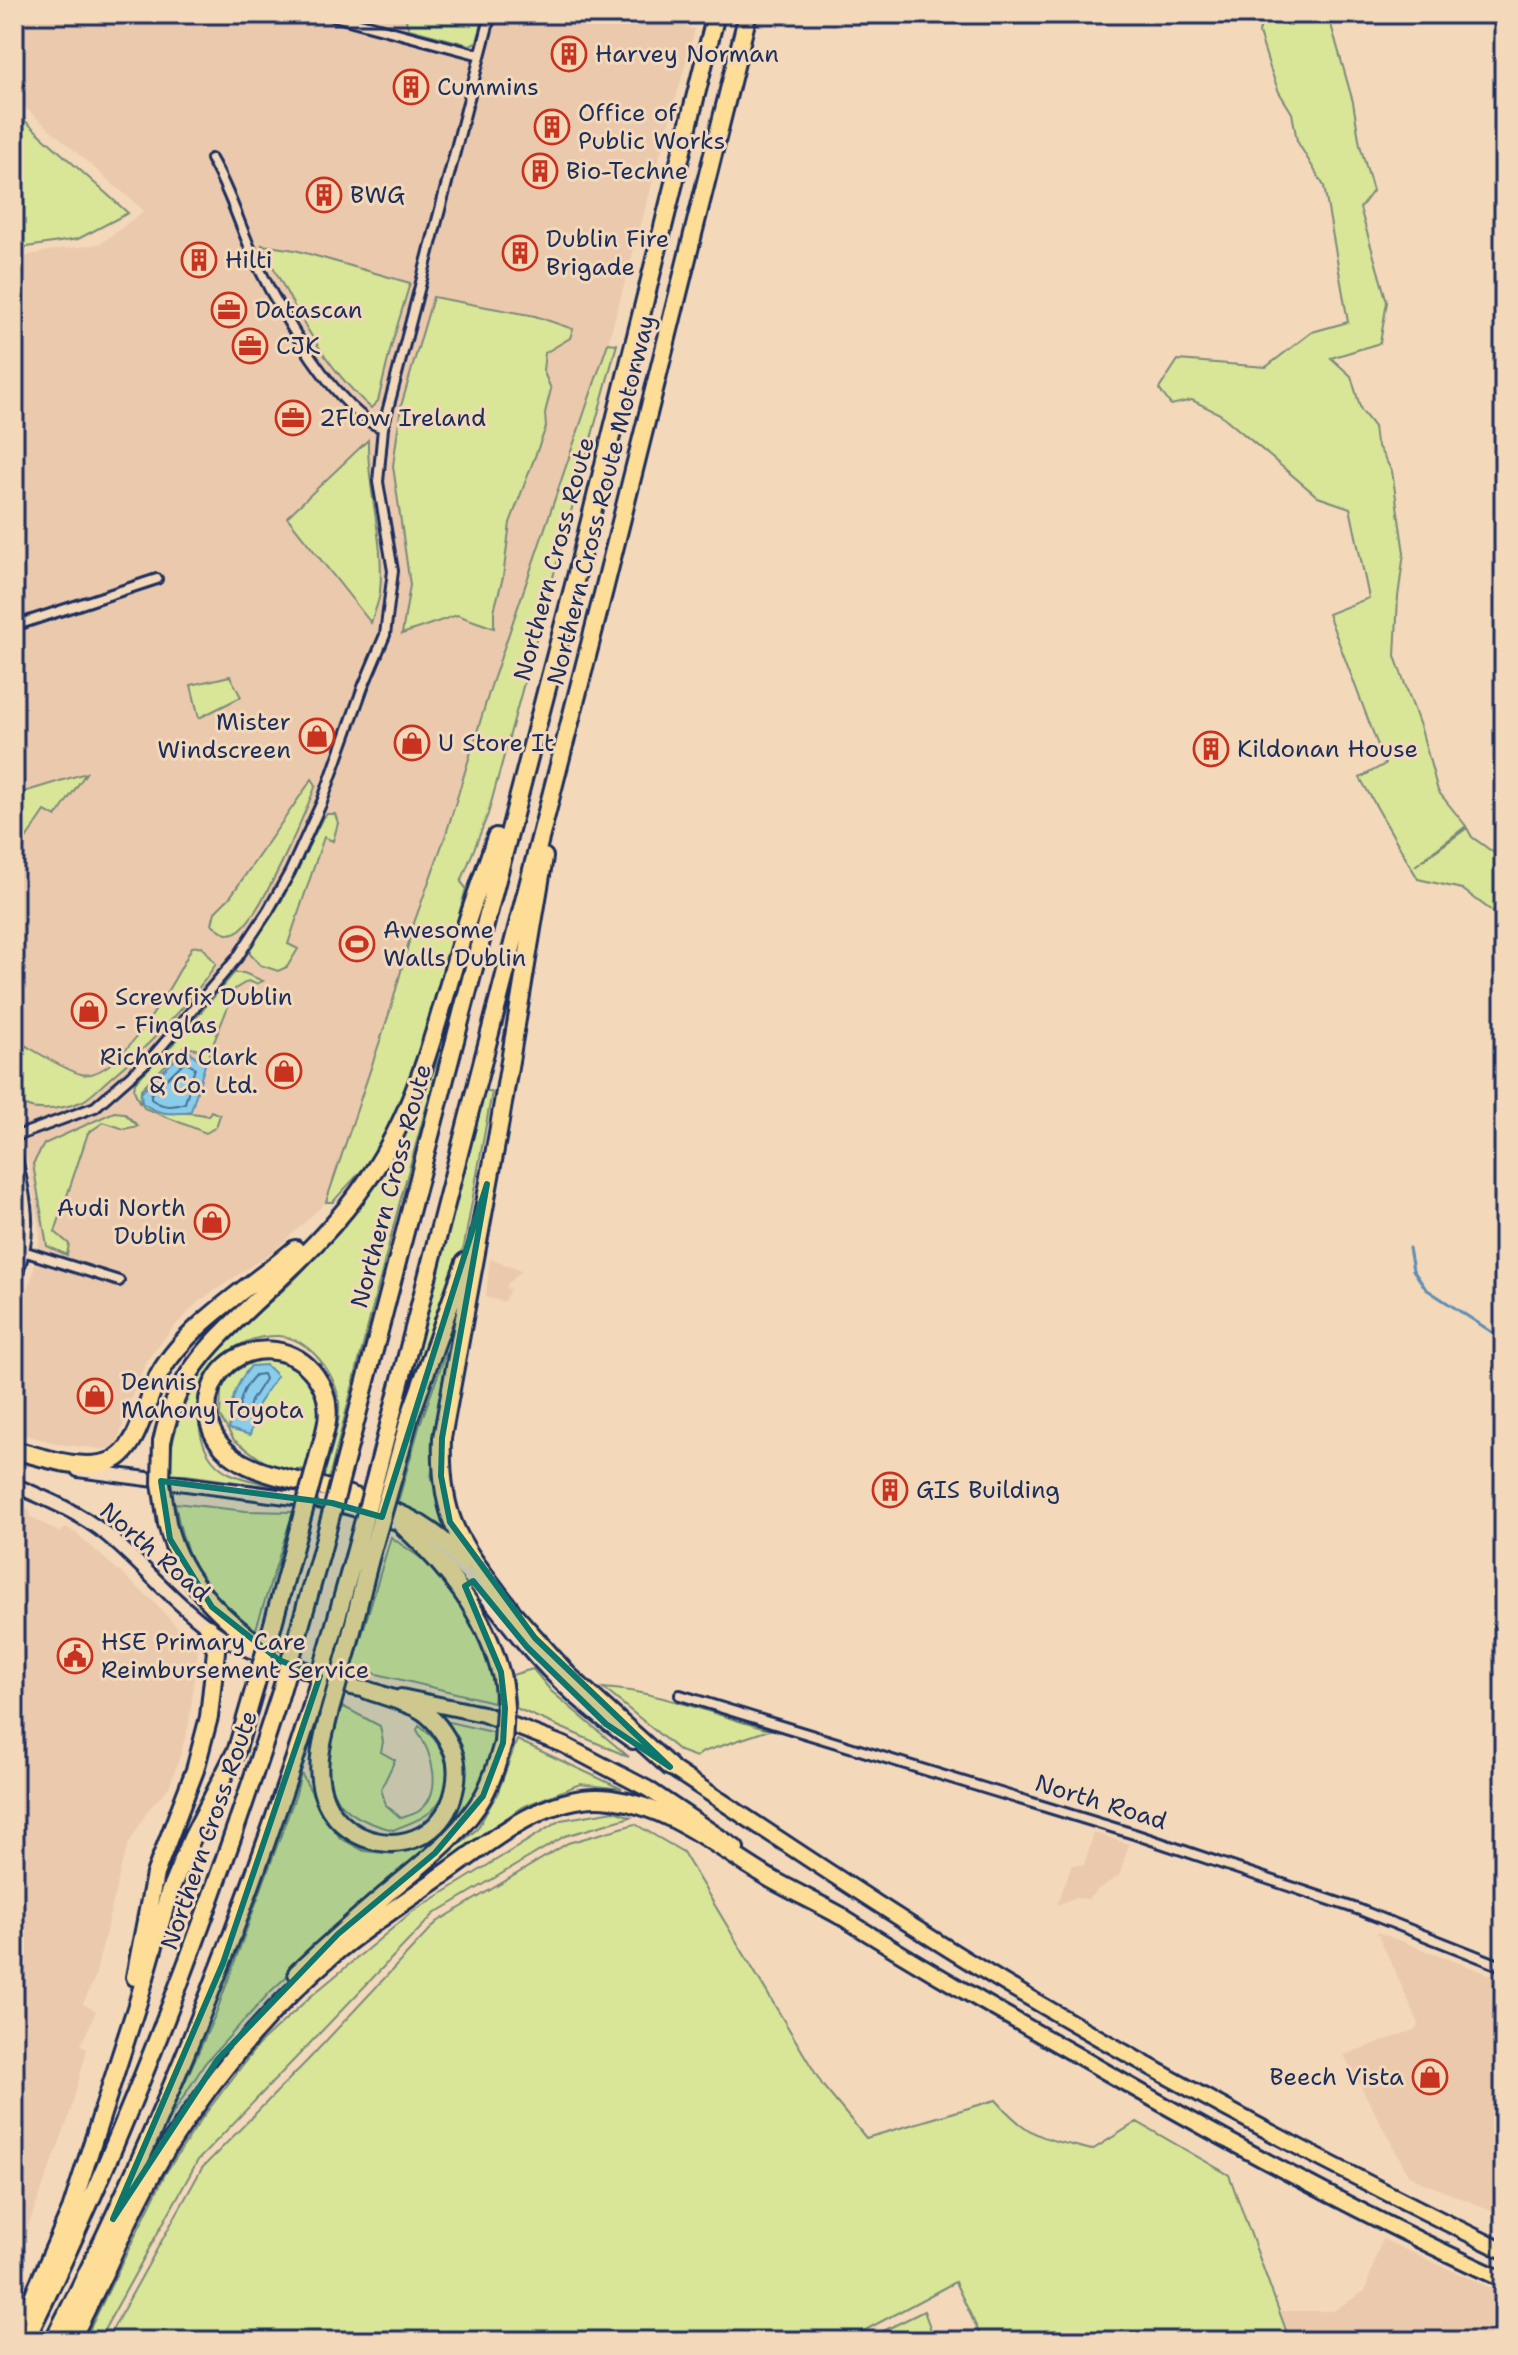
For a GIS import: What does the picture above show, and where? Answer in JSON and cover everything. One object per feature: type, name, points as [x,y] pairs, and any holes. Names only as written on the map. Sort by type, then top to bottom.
[{"type":"highway","name":"Northern Cross Route","points":[[25,2341],[57,2277],[163,2031],[203,1925],[279,1698],[321,1553],[575,581],[716,14]]},
{"type":"highway","name":"Northern Cross Route Motorway","points":[[559,765],[748,14]]},
{"type":"highway","points":[[279,1660],[212,1607],[178,1555],[167,1523],[161,1483],[166,1421],[178,1389],[199,1356],[336,1222],[391,1143],[432,1044],[464,934],[539,711]]},
{"type":"highway","points":[[511,1610],[461,1543],[450,1522],[441,1476],[444,1425],[498,1133],[559,765]]},
{"type":"highway","points":[[53,2341],[148,2146],[223,1963],[269,1838],[328,1649],[362,1560],[559,765]]},
{"type":"highway","points":[[386,1473],[410,1416],[471,1245],[487,1184]]},
{"type":"highway","points":[[14,1450],[65,1462],[92,1464],[110,1462],[123,1455],[132,1444],[155,1382],[177,1350],[196,1330],[351,1202]]},
{"type":"highway","points":[[14,2340],[71,2210],[138,2002],[169,1893],[192,1838],[237,1749],[273,1624],[299,1528],[318,1458],[327,1420],[327,1402],[321,1383],[311,1369],[297,1358],[265,1349],[232,1360],[220,1372],[210,1390],[207,1408],[216,1439],[226,1452],[242,1463],[291,1480],[328,1488],[435,1532],[511,1610],[569,1676],[670,1767],[875,1903],[1026,1995],[1233,2112],[1504,2249]]},
{"type":"highway","points":[[113,2219],[138,2185],[176,2118],[218,2059],[276,1993],[338,1934],[435,1853],[464,1824],[495,1771],[503,1743],[505,1708],[501,1672],[475,1611],[459,1585],[401,1520]]},
{"type":"highway","points":[[362,1560],[347,1651],[321,1749],[320,1781],[332,1814],[356,1835],[375,1842],[391,1843],[424,1834],[449,1807],[457,1775],[455,1756],[441,1730],[420,1709],[367,1690]]},
{"type":"highway","points":[[126,2034],[155,1874],[195,1770],[209,1717],[216,1651],[208,1628]]},
{"type":"highway","name":"North Road","points":[[279,1660],[367,1690],[483,1714],[564,1745],[648,1789],[841,1916],[1149,2097],[1327,2193],[1504,2280]]},
{"type":"highway","points":[[70,2341],[167,2150],[213,2080],[276,2007],[337,1952],[397,1906],[479,1849],[549,1807],[576,1798],[608,1798],[640,1804],[672,1818],[772,1879],[841,1916]]},
{"type":"main road","name":"North Road","points":[[14,1450],[43,1463],[87,1472],[332,1503],[401,1520],[457,1562],[527,1647],[606,1724],[670,1767]]},
{"type":"main road","name":"North Road","points":[[14,1485],[58,1503],[108,1536],[208,1628],[252,1653],[279,1660]]},
{"type":"street","points":[[326,14],[480,55]]},
{"type":"street","points":[[14,1137],[86,1111],[106,1099],[154,1055],[237,958],[268,911],[309,835],[363,687],[380,653],[387,626],[393,571],[378,482],[383,428],[491,14]]},
{"type":"street","points":[[211,159],[221,175],[259,267],[309,354],[324,376],[363,419],[383,428]]},
{"type":"street","points":[[14,626],[157,579]]},
{"type":"street","points":[[14,1145],[26,1199],[28,1229],[26,1252],[14,1282]]},
{"type":"street","points":[[26,1252],[119,1281]]},
{"type":"street","name":"North Road","points":[[680,1695],[1221,1863],[1360,1910],[1504,1967]]},
{"type":"highlighted area","points":[[487,1184],[442,1438],[441,1476],[450,1522],[535,1638],[670,1767],[606,1724],[527,1647],[473,1581],[465,1586],[501,1672],[505,1708],[503,1743],[483,1796],[435,1853],[338,1934],[218,2059],[113,2219],[223,1963],[320,1676],[279,1660],[212,1607],[170,1539],[161,1481],[332,1503],[382,1517]]},
{"type":"shaded area","points":[[14,14],[635,14],[695,29],[608,343],[491,686],[447,831],[414,923],[391,1008],[326,1202],[276,1249],[198,1302],[171,1330],[149,1357],[135,1387],[116,1447],[103,1449],[59,1444],[14,1432],[14,1323],[33,1274],[40,1234],[14,1094],[14,259],[100,244],[144,211],[14,98]]},
{"type":"shaded area","points":[[490,1259],[521,1271],[508,1284],[506,1288],[510,1289],[504,1302],[486,1297]]},
{"type":"shaded area","points":[[14,1504],[30,1510],[30,1516],[60,1533],[66,1527],[78,1535],[153,1601],[198,1650],[189,1724],[180,1756],[169,1787],[148,1810],[128,1845],[95,1977],[83,2004],[96,2011],[81,2045],[87,2049],[68,2120],[14,2263],[14,1956],[17,1948],[14,1946]]},
{"type":"shaded area","points":[[1094,1833],[1129,1844],[1119,1876],[1088,1899],[1074,1898],[1057,1905],[1072,1865],[1084,1865]]},
{"type":"shaded area","name":"Beech Vista","points":[[1377,1932],[1504,1980],[1504,2215],[1408,2174],[1344,2055],[1416,2029],[1419,2024]]},
{"type":"shaded area","points":[[1382,2239],[1504,2294],[1504,2341],[1289,2341],[1279,2311],[1333,2311],[1365,2291]]},
{"type":"green space","points":[[408,14],[485,14],[477,41],[470,45],[409,29],[406,22]]},
{"type":"green space","points":[[1263,14],[1328,14],[1353,102],[1360,145],[1373,191],[1360,208],[1387,302],[1380,343],[1331,358],[1351,376],[1361,410],[1374,427],[1376,443],[1392,471],[1404,553],[1395,656],[1421,729],[1438,791],[1466,826],[1415,866],[1467,828],[1472,837],[1504,860],[1504,920],[1462,889],[1418,879],[1360,778],[1385,764],[1328,614],[1369,598],[1350,508],[1318,497],[1220,414],[1192,400],[1171,405],[1159,389],[1178,360],[1266,367],[1312,332],[1348,322],[1324,186],[1297,141],[1292,113],[1279,92],[1270,68],[1259,33]]},
{"type":"green space","points":[[14,111],[128,213],[78,239],[14,249]]},
{"type":"green space","points":[[262,245],[295,250],[410,283],[378,401],[371,408],[323,353]]},
{"type":"green space","points":[[433,297],[535,316],[573,329],[570,338],[545,353],[543,370],[551,389],[545,413],[546,427],[510,523],[503,577],[494,611],[494,628],[457,615],[402,634],[410,585],[393,466],[401,406]]},
{"type":"green space","points":[[608,343],[617,344],[488,814],[461,882],[466,888],[418,1059],[373,1155],[333,1202],[326,1202],[391,1008],[414,923],[447,831],[491,686]]},
{"type":"green space","points":[[368,440],[381,573],[379,596],[371,623],[287,517]]},
{"type":"green space","points":[[230,676],[241,697],[199,718],[191,685]]},
{"type":"green space","points":[[86,773],[56,817],[45,811],[14,857],[14,795]]},
{"type":"green space","points":[[312,779],[316,785],[259,906],[238,931],[226,934],[212,924],[215,912],[230,897]]},
{"type":"green space","points":[[327,814],[335,814],[338,823],[333,841],[324,837],[288,944],[298,949],[287,967],[278,971],[260,965],[250,954],[250,948],[282,900]]},
{"type":"green space","points":[[202,946],[216,964],[205,980],[166,1026],[93,1094],[79,1103],[57,1108],[32,1108],[22,1103],[14,1078],[14,1039],[74,1072],[96,1072],[113,1062],[146,1025],[192,947]]},
{"type":"green space","points":[[234,973],[244,973],[263,981],[256,984],[248,981],[235,989],[206,1062],[196,1049],[184,1047],[141,1089],[140,1104],[134,1090],[135,1082],[179,1038]]},
{"type":"green space","points":[[442,1051],[328,1482],[323,1480],[334,1442],[339,1403],[333,1380],[310,1350],[289,1338],[278,1336],[251,1340],[226,1353],[201,1385],[197,1407],[202,1438],[216,1464],[235,1476],[287,1489],[171,1473],[173,1440],[189,1396],[201,1375],[229,1340],[314,1259],[373,1189],[406,1132]]},
{"type":"green space","points":[[484,1090],[492,1092],[464,1246],[439,1312],[384,1488],[447,1223]]},
{"type":"green space","points":[[142,1103],[160,1112],[208,1116],[211,1111],[220,1115],[216,1127],[206,1133],[144,1108]]},
{"type":"green space","points":[[114,1112],[124,1113],[138,1126],[124,1129],[104,1122],[88,1133],[55,1232],[69,1244],[67,1255],[47,1246],[33,1164],[44,1144]]},
{"type":"green space","points":[[449,1345],[431,1478],[452,1532],[398,1502],[420,1424]]},
{"type":"green space","points":[[260,1358],[282,1361],[301,1371],[317,1394],[317,1424],[306,1469],[289,1471],[266,1463],[234,1440],[220,1417],[221,1390],[231,1373]]},
{"type":"green space","points":[[175,1503],[246,1511],[293,1512],[255,1632],[223,1604],[200,1576],[185,1544]]},
{"type":"green space","points":[[391,1537],[436,1570],[470,1614],[491,1666],[493,1702],[352,1668]]},
{"type":"green space","points":[[533,1669],[551,1691],[629,1757],[516,1708],[512,1675]]},
{"type":"green space","points":[[603,1688],[666,1699],[769,1730],[696,1757],[680,1751]]},
{"type":"green space","points":[[342,1706],[380,1726],[381,1752],[395,1760],[381,1789],[386,1805],[401,1818],[419,1811],[432,1793],[431,1760],[417,1730],[419,1725],[435,1741],[446,1762],[447,1784],[443,1796],[432,1810],[393,1830],[368,1822],[350,1812],[338,1800],[331,1786],[329,1769]]},
{"type":"green space","points":[[445,1721],[496,1733],[491,1765],[474,1800],[451,1834],[367,1897],[271,1991],[205,2063],[165,2126],[216,2013],[301,1773],[340,1838],[364,1851],[394,1854],[434,1831],[459,1802],[465,1755]]},
{"type":"green space","points":[[517,1740],[622,1789],[580,1784],[522,1807],[402,1892],[477,1829],[498,1792]]},
{"type":"green space","points":[[614,1811],[631,1817],[565,1836],[434,1914],[198,2160],[98,2341],[84,2341],[165,2174],[202,2118],[258,2045],[412,1912],[561,1820]]},
{"type":"green space","points":[[635,1824],[683,1852],[823,2086],[866,2138],[996,2100],[1029,2130],[1062,2143],[1092,2150],[1137,2122],[1229,2175],[1290,2341],[983,2341],[955,2282],[845,2341],[106,2341],[202,2168],[437,1922],[568,1843]]},
{"type":"green space","points":[[924,2311],[935,2341],[863,2341]]},
{"type":"water","points":[[189,1051],[205,1065],[191,1111],[166,1113],[142,1103],[141,1092],[183,1052]]},
{"type":"water","points":[[266,1365],[277,1376],[258,1404],[250,1435],[229,1429],[232,1403],[240,1381],[251,1366]]},
{"type":"waterway","points":[[1409,1248],[1413,1270],[1426,1289],[1504,1340]]},
{"type":"place","name":"Harvey Norman","points":[[569,54]]},
{"type":"place","name":"Cummins","points":[[411,87]]},
{"type":"place","name":"Office of Public Works","points":[[552,127]]},
{"type":"place","name":"Bio-Techne","points":[[540,171]]},
{"type":"place","name":"BWG","points":[[324,195]]},
{"type":"place","name":"Dublin Fire Brigade","points":[[520,253]]},
{"type":"place","name":"Hilti","points":[[199,260]]},
{"type":"place","name":"Datascan","points":[[229,310]]},
{"type":"place","name":"CJK","points":[[250,346]]},
{"type":"place","name":"2Flow Ireland","points":[[293,418]]},
{"type":"place","name":"Mister Windscreen","points":[[317,736]]},
{"type":"place","name":"U Store It","points":[[412,743]]},
{"type":"place","name":"Kildonan House","points":[[1211,749]]},
{"type":"place","name":"Awesome Walls Dublin","points":[[357,944]]},
{"type":"place","name":"Screwfix Dublin - Finglas","points":[[89,1011]]},
{"type":"place","name":"Richard Clark & Co. Ltd.","points":[[284,1071]]},
{"type":"place","name":"Audi North Dublin","points":[[212,1222]]},
{"type":"place","name":"Dennis Mahony Toyota","points":[[95,1396]]},
{"type":"place","name":"GIS Building","points":[[890,1490]]},
{"type":"place","name":"HSE Primary Care Reimbursement Service","points":[[75,1656]]},
{"type":"place","name":"Beech Vista","points":[[1430,2077]]}]
